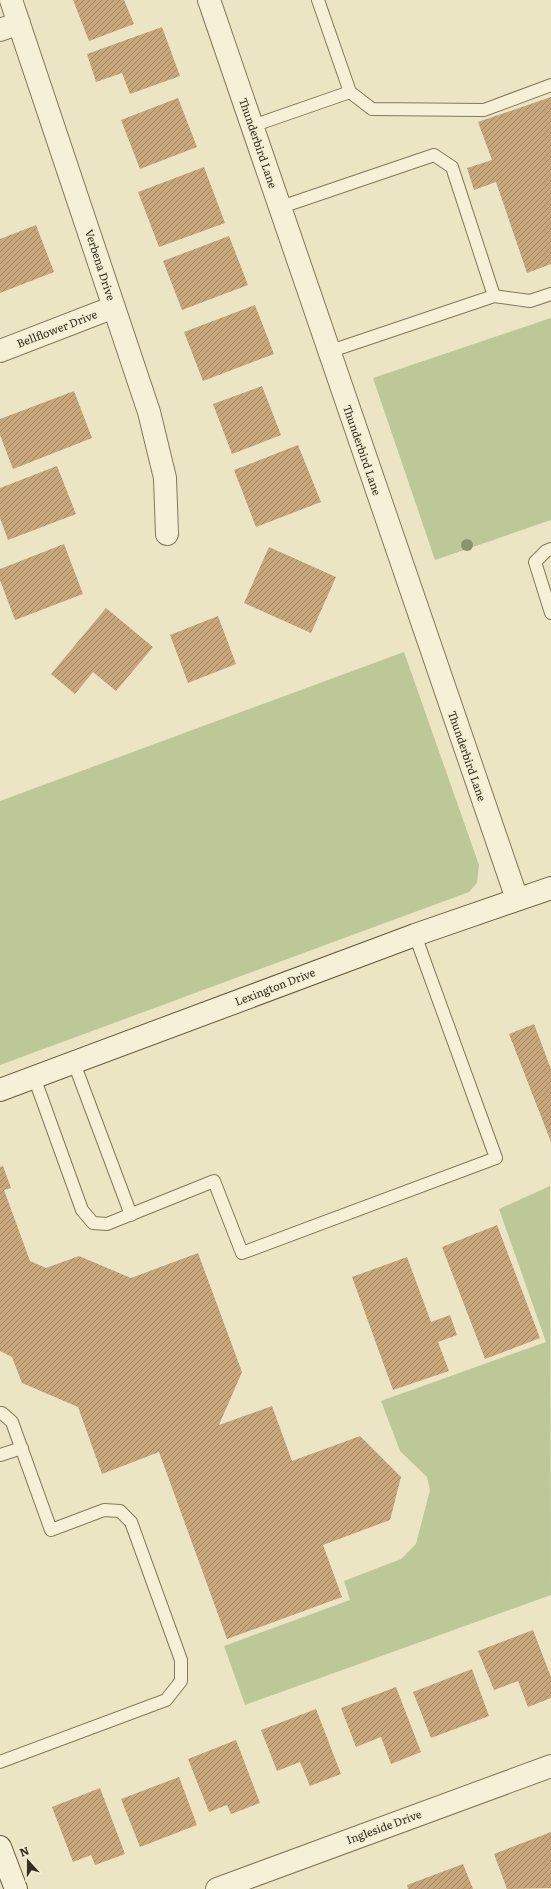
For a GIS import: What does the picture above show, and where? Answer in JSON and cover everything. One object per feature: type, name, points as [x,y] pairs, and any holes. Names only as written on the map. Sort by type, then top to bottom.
[{"type":"street","name":"Verbena Drive","points":[[11,0],[9,26],[114,307],[149,412],[166,478],[167,534]]},
{"type":"street","name":"Thunderbird Lane","points":[[209,0],[328,352],[517,899]]},
{"type":"street","name":"Bellflower Drive","points":[[0,350],[114,307]]},
{"type":"street","name":"Lexington Drive","points":[[0,1090],[415,935],[551,888]]},
{"type":"street","name":"Ingleside Drive","points":[[217,1889],[551,1766]]},
{"type":"street","points":[[0,1847],[12,1888]]},
{"type":"lane","points":[[318,0],[350,92],[372,109],[484,110],[551,85]]},
{"type":"lane","points":[[252,126],[350,92]]},
{"type":"lane","points":[[280,207],[434,155],[452,167],[494,296]]},
{"type":"lane","points":[[328,352],[494,296],[530,301],[551,294]]},
{"type":"lane","points":[[551,549],[546,551],[535,562],[551,614]]},
{"type":"lane","points":[[34,1078],[82,1210],[93,1223],[107,1224],[214,1182],[242,1253],[496,1158],[415,935]]},
{"type":"lane","points":[[74,1063],[131,1215]]},
{"type":"lane","points":[[0,1413],[12,1422],[51,1530],[104,1510],[120,1511],[131,1522],[181,1660],[181,1681],[166,1700],[0,1762]]},
{"type":"lane","points":[[0,1456],[22,1448]]},
{"type":"green space","points":[[551,318],[551,520],[435,560],[373,378]]},
{"type":"green space","points":[[404,652],[479,865],[477,883],[469,892],[0,1065],[0,801]]},
{"type":"green space","points":[[550,1186],[551,1595],[245,1705],[224,1646],[350,1600],[344,1581],[401,1559],[416,1544],[430,1490],[427,1477],[400,1451],[381,1401],[546,1342],[499,1209]]},
{"type":"building","points":[[73,0],[124,0],[134,24],[89,41]]},
{"type":"building","points":[[162,27],[180,76],[130,94],[122,73],[96,82],[87,54]]},
{"type":"building","points":[[551,97],[551,264],[527,273],[496,182],[474,190],[467,168],[492,160],[478,122]]},
{"type":"building","points":[[178,98],[197,147],[140,169],[121,120]]},
{"type":"building","points":[[204,167],[225,223],[159,247],[138,192]]},
{"type":"building","points":[[36,225],[54,272],[0,293],[0,239]]},
{"type":"building","points":[[229,236],[248,285],[182,310],[163,261]]},
{"type":"building","points":[[255,305],[274,354],[203,381],[184,332]]},
{"type":"building","points":[[262,386],[281,435],[232,454],[213,404]]},
{"type":"building","points":[[74,391],[92,438],[13,469],[0,435],[0,419]]},
{"type":"building","points":[[298,445],[321,502],[256,527],[234,470]]},
{"type":"building","points":[[57,466],[76,514],[8,540],[0,518],[0,488]]},
{"type":"building","points":[[64,544],[83,594],[15,620],[0,580],[0,569]]},
{"type":"building","points":[[269,547],[336,577],[311,633],[244,603]]},
{"type":"building","points":[[106,608],[153,647],[116,691],[93,672],[75,694],[51,674]]},
{"type":"building","points":[[218,616],[236,664],[188,683],[170,635]]},
{"type":"building","points":[[534,1024],[551,1069],[551,1142],[509,1034]]},
{"type":"building","points":[[3,1166],[11,1188],[4,1190],[30,1261],[46,1268],[79,1256],[131,1278],[198,1253],[242,1372],[219,1425],[272,1406],[292,1461],[360,1436],[401,1477],[390,1520],[323,1545],[342,1597],[227,1639],[159,1452],[102,1474],[78,1407],[22,1383],[12,1357],[0,1351],[0,1167]]},
{"type":"building","points":[[497,1225],[540,1338],[485,1359],[442,1247]]},
{"type":"building","points":[[407,1257],[431,1322],[450,1315],[457,1335],[438,1342],[449,1371],[393,1390],[352,1277]]},
{"type":"building","points":[[533,1630],[551,1677],[551,1698],[528,1707],[518,1681],[494,1690],[478,1651]]},
{"type":"building","points":[[472,1669],[489,1716],[431,1738],[413,1692]]},
{"type":"building","points":[[396,1687],[421,1752],[391,1764],[381,1737],[356,1747],[341,1708]]},
{"type":"building","points":[[316,1709],[341,1774],[310,1786],[300,1762],[277,1771],[261,1730]]},
{"type":"building","points":[[236,1740],[260,1803],[231,1814],[227,1805],[209,1812],[188,1759]]},
{"type":"building","points":[[179,1777],[197,1825],[140,1847],[121,1799]]},
{"type":"building","points":[[100,1788],[125,1854],[95,1865],[91,1855],[73,1862],[52,1807]]},
{"type":"building","points":[[551,1832],[551,1888],[507,1889],[494,1854]]},
{"type":"building","points":[[463,1864],[473,1889],[408,1889],[407,1885]]}]
